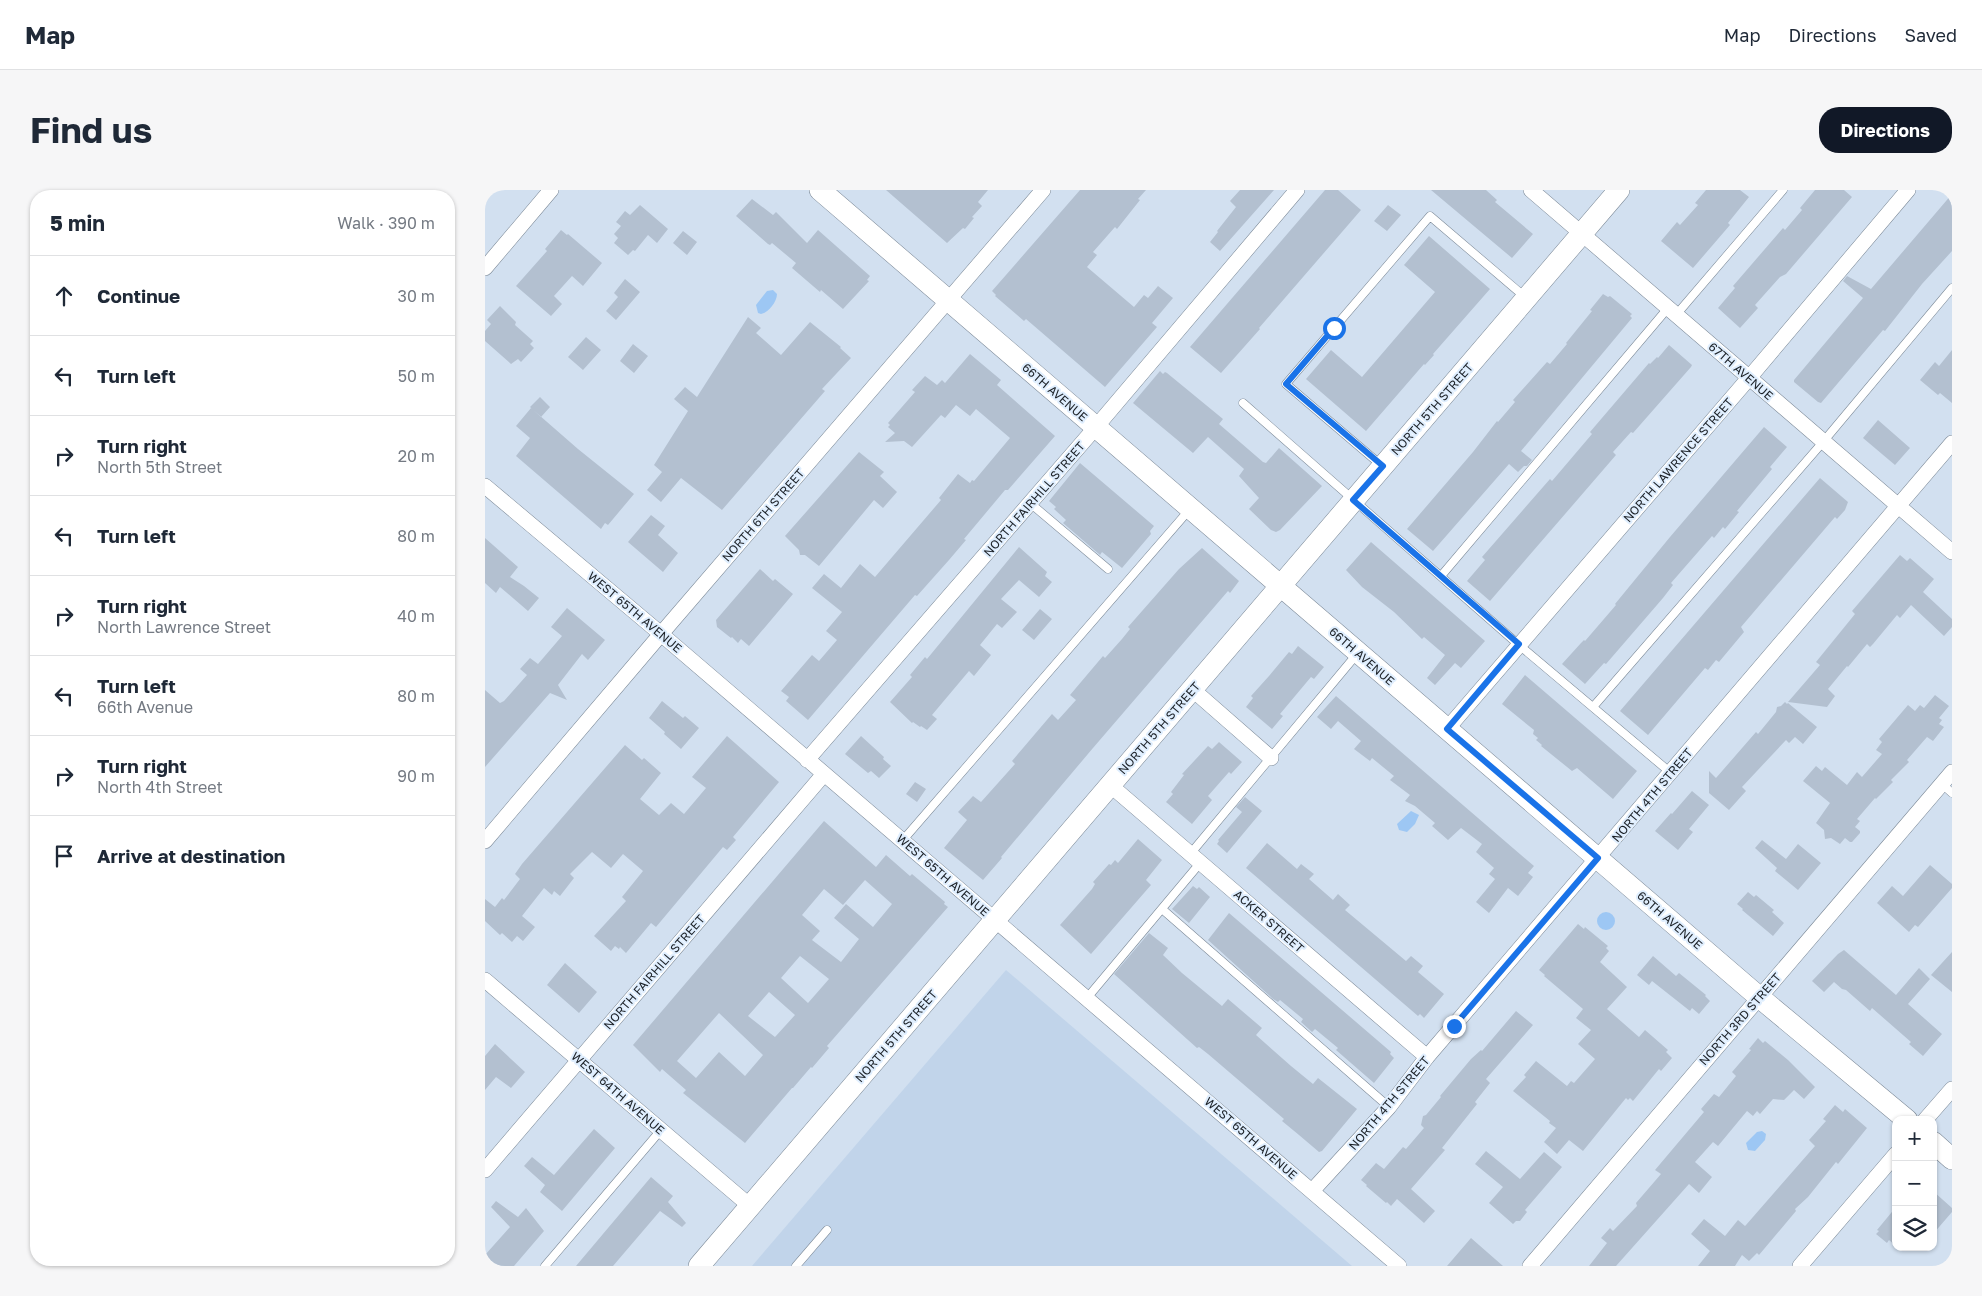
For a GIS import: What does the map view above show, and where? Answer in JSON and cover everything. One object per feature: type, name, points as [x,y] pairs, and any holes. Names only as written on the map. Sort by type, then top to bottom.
[{"type":"street","points":[[485,268],[551,190]]},
{"type":"street","name":"66TH AVENUE","points":[[820,190],[1759,996],[1902,1116]]},
{"type":"street","name":"NORTH 6TH STREET","points":[[485,841],[1043,190]]},
{"type":"street","name":"NORTH FAIRHILL STREET","points":[[807,760],[1096,427],[1297,190]]},
{"type":"street","name":"67TH AVENUE","points":[[1531,190],[1952,552]]},
{"type":"street","name":"NORTH 5TH STREET","points":[[699,1266],[1619,190]]},
{"type":"street","name":"NORTH LAWRENCE STREET","points":[[1447,729],[1908,190]]},
{"type":"street","name":"NORTH 4TH STREET","points":[[1312,1191],[1389,1107],[1427,1057],[1952,443]]},
{"type":"street","name":"WEST 65TH AVENUE","points":[[485,486],[903,840],[1399,1266]]},
{"type":"street","points":[[1192,689],[1271,758]]},
{"type":"street","name":"NORTH 3RD STREET","points":[[1530,1266],[1759,996],[1947,788],[1952,772]]},
{"type":"street","name":"NORTH FAIRHILL STREET","points":[[485,1170],[824,774]]},
{"type":"street","name":"ACKER STREET","points":[[1110,784],[1427,1057]]},
{"type":"street","name":"WEST 64TH AVENUE","points":[[485,980],[750,1206]]},
{"type":"street","points":[[1928,1116],[1952,1089]]},
{"type":"street","points":[[1937,1145],[1952,1158]]},
{"type":"street","points":[[1800,1266],[1892,1159]]},
{"type":"lane","points":[[1441,576],[1672,312],[1783,190]]},
{"type":"lane","points":[[1383,466],[1286,384],[1430,216],[1527,298]]},
{"type":"lane","points":[[1593,707],[1823,442],[1952,288]]},
{"type":"lane","points":[[1243,403],[1519,644],[1671,773]]},
{"type":"lane","points":[[1030,503],[1108,569]]},
{"type":"lane","points":[[903,840],[1190,508]]},
{"type":"lane","points":[[1087,998],[1161,909],[1196,858],[1271,758],[1359,653]]},
{"type":"lane","points":[[1161,909],[1389,1107]]},
{"type":"lane","points":[[545,1266],[661,1130]]},
{"type":"lane","points":[[796,1266],[827,1230]]},
{"type":"shaded area","points":[[1006,970],[1352,1266],[752,1266]]},
{"type":"water","points":[[773,290],[777,294],[774,304],[766,312],[758,313],[756,305],[767,291]]},
{"type":"water","points":[[1411,811],[1419,815],[1415,824],[1407,832],[1399,830],[1397,824]]},
{"type":"water","points":[[1602,912],[1610,912],[1615,917],[1613,928],[1602,930],[1597,925],[1597,917]]},
{"type":"water","points":[[1762,1131],[1766,1134],[1765,1140],[1755,1151],[1748,1150],[1746,1143],[1757,1132]]},
{"type":"building","points":[[886,190],[988,190],[978,202],[982,206],[972,217],[974,218],[965,229],[963,228],[947,243]]},
{"type":"building","points":[[1080,190],[1146,190],[1117,229],[1115,227],[1093,252],[1097,255],[1087,267],[1134,307],[1144,295],[1148,298],[1158,286],[1173,298],[1152,323],[1157,327],[1105,387],[1026,319],[1024,321],[995,296],[992,291]]},
{"type":"building","points":[[1240,190],[1274,190],[1220,251],[1210,242],[1236,207],[1230,201]]},
{"type":"building","points":[[1325,190],[1338,190],[1361,210],[1221,373],[1190,347]]},
{"type":"building","points":[[1431,190],[1486,190],[1497,200],[1495,202],[1533,234],[1512,258]]},
{"type":"building","points":[[1706,190],[1740,190],[1749,197],[1728,223],[1730,225],[1693,268],[1661,241],[1677,222],[1680,225],[1698,205],[1695,203]]},
{"type":"building","points":[[1815,190],[1844,190],[1852,197],[1786,274],[1780,277],[1755,305],[1758,308],[1740,328],[1718,308],[1735,288],[1733,286],[1783,228],[1785,230],[1802,210],[1800,208]]},
{"type":"building","points":[[1952,194],[1952,251],[1922,284],[1885,331],[1883,330],[1821,403],[1818,402],[1794,380],[1863,298],[1843,281],[1847,276],[1871,289]]},
{"type":"building","points":[[752,199],[773,215],[776,212],[807,243],[818,230],[870,276],[867,280],[869,281],[843,309],[792,268],[796,263],[772,243],[768,244],[736,216]]},
{"type":"building","points":[[640,205],[668,229],[657,243],[648,235],[635,251],[633,250],[628,255],[614,243],[618,238],[614,234],[621,226],[616,222],[625,211],[630,215]]},
{"type":"building","points":[[1388,205],[1401,215],[1387,231],[1374,221]]},
{"type":"building","points":[[561,230],[602,263],[583,286],[572,276],[554,296],[562,304],[551,316],[516,286],[547,251],[545,249]]},
{"type":"building","points":[[683,231],[697,242],[687,255],[673,243]]},
{"type":"building","points":[[1429,236],[1490,289],[1366,431],[1306,379],[1331,350],[1362,377],[1435,292],[1404,265]]},
{"type":"building","points":[[625,279],[640,292],[616,320],[606,311],[618,297],[614,293]]},
{"type":"building","points":[[1603,294],[1608,297],[1610,296],[1632,314],[1630,316],[1632,318],[1521,451],[1532,460],[1527,466],[1524,466],[1518,472],[1509,464],[1433,551],[1407,529],[1515,402],[1513,400],[1547,362],[1550,364],[1567,344]]},
{"type":"building","points":[[500,306],[516,322],[515,325],[533,341],[530,344],[534,348],[521,362],[518,359],[511,364],[485,341],[485,331],[491,324],[487,320]]},
{"type":"building","points":[[748,317],[761,328],[756,333],[781,355],[810,322],[841,347],[851,358],[822,389],[825,391],[722,510],[681,478],[661,502],[647,490],[662,472],[654,465],[688,411],[674,399],[685,387],[697,397]]},
{"type":"building","points":[[586,337],[601,350],[583,370],[568,357]]},
{"type":"building","points":[[633,344],[648,356],[634,373],[620,361]]},
{"type":"building","points":[[1669,345],[1692,365],[1691,367],[1633,433],[1631,432],[1613,452],[1616,455],[1490,601],[1467,581],[1485,560],[1482,557],[1550,479],[1552,481],[1592,434],[1590,432],[1649,363],[1658,358]]},
{"type":"building","points":[[1952,350],[1952,403],[1940,393],[1938,395],[1920,380],[1935,362],[1939,366]]},
{"type":"building","points":[[970,354],[1001,380],[997,385],[1055,436],[1008,490],[1005,490],[949,560],[917,596],[915,595],[808,720],[786,701],[789,697],[781,691],[812,655],[819,661],[837,640],[826,631],[842,612],[812,588],[824,574],[841,588],[860,564],[875,577],[941,500],[939,498],[958,474],[970,483],[972,480],[974,481],[1010,438],[976,409],[970,416],[956,405],[945,418],[941,415],[912,447],[904,441],[885,442],[895,433],[888,427],[890,425],[888,423],[915,392],[912,390],[925,376],[937,385],[942,380],[945,383]]},
{"type":"building","points":[[1160,371],[1163,374],[1167,373],[1223,419],[1219,424],[1263,462],[1266,463],[1279,448],[1322,486],[1280,530],[1276,532],[1271,530],[1249,509],[1259,498],[1239,476],[1244,469],[1208,437],[1193,453],[1133,403]]},
{"type":"building","points":[[540,397],[550,407],[541,417],[530,407]]},
{"type":"building","points":[[531,408],[634,494],[608,525],[605,523],[601,529],[516,456],[530,438],[516,426]]},
{"type":"building","points":[[1878,420],[1910,448],[1895,465],[1863,438]]},
{"type":"building","points":[[1764,427],[1787,447],[1770,467],[1772,469],[1737,511],[1739,512],[1725,529],[1723,527],[1714,538],[1712,536],[1671,583],[1673,585],[1663,598],[1606,664],[1604,663],[1585,684],[1562,664],[1616,605],[1670,537]]},
{"type":"building","points":[[859,452],[884,472],[880,476],[897,492],[883,508],[874,500],[819,566],[805,555],[800,555],[799,550],[785,536]]},
{"type":"building","points":[[1080,463],[1154,526],[1150,531],[1151,534],[1122,568],[1102,552],[1100,555],[1063,523],[1066,520],[1054,509],[1056,507],[1049,501]]},
{"type":"building","points":[[1820,478],[1848,502],[1845,510],[1837,519],[1835,517],[1741,627],[1744,632],[1719,662],[1716,660],[1708,670],[1705,668],[1648,735],[1620,711]]},
{"type":"building","points":[[651,515],[665,526],[658,535],[678,553],[663,572],[628,542]]},
{"type":"building","points":[[485,538],[518,567],[510,577],[539,598],[528,611],[500,587],[496,593],[485,583]]},
{"type":"building","points":[[1371,542],[1485,641],[1461,668],[1455,663],[1435,685],[1427,678],[1445,655],[1424,637],[1422,639],[1394,612],[1362,587],[1346,570]]},
{"type":"building","points":[[1019,547],[1047,572],[1045,576],[1052,582],[1039,597],[1019,580],[1001,599],[1017,612],[1002,628],[997,624],[980,645],[991,655],[974,676],[969,671],[932,715],[937,719],[927,730],[912,723],[890,702],[912,677],[910,675],[925,657],[927,659]]},
{"type":"building","points":[[1202,548],[1239,581],[1230,593],[1228,591],[1093,748],[983,880],[944,848],[967,820],[958,812],[973,796],[981,802],[1015,764],[1012,761],[1052,714],[1058,720],[1076,700],[1070,695],[1103,656],[1105,658],[1122,639],[1130,629],[1128,627],[1179,569]]},
{"type":"building","points":[[1900,555],[1907,561],[1910,558],[1934,579],[1923,592],[1952,619],[1952,627],[1944,636],[1911,605],[1900,618],[1897,615],[1870,647],[1867,644],[1828,689],[1835,696],[1827,707],[1788,702],[1820,665],[1816,662],[1855,614],[1852,611]]},
{"type":"building","points":[[760,569],[773,581],[775,579],[793,594],[749,646],[741,639],[738,643],[717,627],[716,620]]},
{"type":"building","points":[[567,608],[605,640],[588,660],[582,654],[558,685],[567,700],[550,693],[485,767],[485,690],[500,703],[504,701],[527,675],[520,669],[530,658],[538,664],[562,636],[551,627]]},
{"type":"building","points":[[1040,609],[1052,619],[1034,640],[1022,630]]},
{"type":"building","points":[[1298,646],[1324,667],[1314,679],[1311,677],[1280,714],[1283,716],[1272,729],[1246,707],[1253,698],[1251,696],[1289,652],[1292,654]]},
{"type":"building","points":[[1525,675],[1637,771],[1613,799],[1577,768],[1572,771],[1541,746],[1536,740],[1538,738],[1533,734],[1534,730],[1502,704]]},
{"type":"building","points":[[1935,695],[1949,706],[1939,718],[1942,720],[1939,724],[1944,727],[1933,741],[1927,737],[1907,760],[1909,762],[1891,780],[1893,782],[1875,798],[1857,819],[1860,821],[1855,827],[1860,833],[1852,842],[1845,838],[1840,844],[1831,838],[1825,839],[1824,830],[1816,823],[1830,803],[1803,781],[1816,766],[1822,771],[1825,767],[1847,785],[1857,772],[1862,777],[1882,754],[1876,750],[1882,742],[1879,739],[1908,705],[1915,711],[1920,705],[1924,708]]},
{"type":"building","points":[[1336,696],[1534,866],[1528,873],[1533,877],[1518,896],[1508,888],[1489,913],[1476,902],[1495,879],[1489,874],[1494,868],[1476,852],[1482,844],[1461,828],[1448,840],[1432,826],[1435,823],[1415,806],[1405,801],[1410,795],[1390,780],[1394,776],[1372,758],[1370,761],[1354,749],[1361,741],[1338,721],[1331,729],[1317,717]]},
{"type":"building","points":[[662,701],[699,728],[681,749],[649,718]]},
{"type":"building","points":[[1785,702],[1817,727],[1803,744],[1795,737],[1789,743],[1786,740],[1742,787],[1746,791],[1729,810],[1709,793],[1709,771],[1716,778],[1756,732],[1758,734],[1776,712],[1777,707]]},
{"type":"building","points":[[727,736],[779,782],[733,837],[736,840],[727,850],[723,847],[656,927],[651,923],[626,953],[620,947],[619,949],[615,946],[611,951],[594,936],[626,901],[622,897],[643,871],[623,854],[611,868],[592,852],[570,874],[574,878],[560,896],[554,891],[552,895],[544,888],[522,916],[535,927],[523,941],[517,936],[512,942],[502,933],[500,935],[485,921],[485,899],[495,907],[502,898],[504,900],[520,879],[515,874],[522,864],[625,745],[661,773],[640,799],[659,815],[671,803],[684,814],[706,788],[692,777]]},
{"type":"building","points":[[861,736],[891,766],[879,778],[871,771],[868,773],[845,754]]},
{"type":"building","points":[[1219,742],[1242,762],[1231,774],[1229,772],[1208,796],[1212,800],[1192,824],[1166,802],[1184,775],[1182,774],[1208,746],[1212,749]]},
{"type":"building","points":[[915,782],[926,789],[917,802],[906,794]]},
{"type":"building","points":[[1692,791],[1709,805],[1689,829],[1693,832],[1678,850],[1655,831]]},
{"type":"building","points":[[1245,797],[1262,811],[1227,853],[1217,844],[1218,840],[1242,812],[1236,807]]},
{"type":"building","points":[[824,821],[876,867],[886,855],[910,876],[912,874],[945,902],[944,904],[948,907],[827,1046],[829,1048],[812,1068],[792,1088],[745,1143],[683,1093],[686,1090],[662,1069],[660,1072],[633,1045]],"holes":[[[865,880],[892,904],[873,927],[846,904],[834,918],[859,939],[841,962],[812,940],[820,931],[802,915],[824,889],[843,905]],[[800,956],[829,979],[808,1003],[781,978]],[[769,992],[795,1015],[775,1037],[748,1016]],[[719,1013],[763,1055],[745,1076],[719,1052],[696,1078],[677,1061]]]},
{"type":"building","points":[[1138,839],[1162,860],[1146,880],[1151,885],[1091,954],[1060,925],[1092,889],[1095,884],[1093,882],[1109,864],[1111,865],[1115,860],[1118,863]]},
{"type":"building","points":[[1762,840],[1786,859],[1798,844],[1821,863],[1798,890],[1775,871],[1777,868],[1755,848]]},
{"type":"building","points":[[1267,843],[1297,869],[1301,864],[1314,874],[1309,879],[1333,900],[1338,894],[1350,905],[1345,910],[1406,961],[1411,956],[1423,966],[1418,972],[1444,994],[1424,1018],[1420,1014],[1418,1016],[1246,868]]},
{"type":"building","points":[[1930,865],[1952,884],[1952,888],[1918,927],[1915,925],[1909,932],[1877,903],[1892,886],[1903,896]]},
{"type":"building","points":[[1193,886],[1197,889],[1199,887],[1210,897],[1189,923],[1172,909]]},
{"type":"building","points":[[1748,892],[1754,897],[1756,895],[1774,910],[1772,912],[1784,923],[1773,936],[1737,904]]},
{"type":"building","points":[[1229,913],[1391,1052],[1390,1054],[1394,1058],[1374,1083],[1336,1050],[1338,1048],[1315,1029],[1312,1032],[1301,1022],[1303,1019],[1280,1000],[1278,1002],[1273,999],[1208,940]]},
{"type":"building","points":[[1578,924],[1584,929],[1585,927],[1608,946],[1606,948],[1609,951],[1600,962],[1627,987],[1607,1009],[1639,1037],[1645,1030],[1668,1050],[1666,1052],[1672,1058],[1661,1071],[1659,1069],[1633,1101],[1630,1098],[1628,1100],[1626,1098],[1583,1151],[1569,1140],[1557,1154],[1544,1142],[1556,1128],[1513,1091],[1526,1077],[1524,1075],[1536,1061],[1567,1086],[1571,1081],[1574,1083],[1595,1059],[1578,1044],[1591,1030],[1576,1018],[1583,1009],[1539,970]]},
{"type":"building","points":[[1149,933],[1168,948],[1163,955],[1182,973],[1222,1006],[1228,999],[1262,1028],[1256,1035],[1291,1066],[1313,1084],[1318,1078],[1357,1109],[1322,1151],[1319,1152],[1282,1121],[1284,1119],[1208,1054],[1199,1047],[1197,1048],[1114,974]]},
{"type":"building","points":[[1844,950],[1896,995],[1919,968],[1930,979],[1908,1004],[1942,1034],[1923,1056],[1909,1044],[1911,1042],[1872,1008],[1870,1011],[1846,990],[1834,982],[1824,992],[1812,981]]},
{"type":"building","points":[[1952,952],[1952,992],[1931,975]]},
{"type":"building","points":[[1653,956],[1676,976],[1679,973],[1706,995],[1710,1001],[1699,1014],[1692,1008],[1690,1011],[1652,981],[1649,985],[1637,975]]},
{"type":"building","points":[[565,963],[597,992],[579,1013],[547,985]]},
{"type":"building","points":[[1516,1011],[1533,1025],[1486,1079],[1490,1083],[1475,1102],[1477,1104],[1442,1148],[1445,1150],[1411,1189],[1435,1211],[1424,1223],[1397,1199],[1391,1206],[1386,1203],[1361,1180],[1376,1163],[1384,1169],[1403,1147],[1406,1149],[1424,1128],[1421,1125],[1423,1116],[1426,1115],[1471,1059],[1482,1051]]},
{"type":"building","points":[[1758,1038],[1763,1043],[1765,1041],[1788,1060],[1815,1087],[1804,1099],[1794,1090],[1784,1100],[1773,1099],[1760,1114],[1757,1111],[1753,1116],[1747,1111],[1718,1146],[1713,1142],[1695,1162],[1712,1177],[1699,1193],[1689,1184],[1616,1266],[1589,1266],[1607,1243],[1601,1238],[1610,1228],[1613,1231],[1637,1206],[1636,1203],[1661,1174],[1655,1170],[1704,1112],[1701,1109],[1714,1094],[1719,1097],[1736,1076],[1732,1072],[1751,1050],[1749,1049]]},
{"type":"building","points":[[495,1044],[525,1072],[511,1088],[496,1077],[485,1090],[485,1056]]},
{"type":"building","points":[[1835,1105],[1843,1112],[1845,1109],[1867,1128],[1838,1164],[1836,1162],[1808,1197],[1795,1209],[1796,1211],[1759,1255],[1757,1253],[1749,1261],[1742,1255],[1735,1266],[1698,1266],[1710,1251],[1691,1234],[1704,1219],[1725,1236],[1738,1220],[1745,1226],[1815,1146],[1809,1140],[1826,1121],[1823,1119]]},
{"type":"building","points":[[594,1129],[615,1148],[562,1211],[540,1192],[545,1185],[524,1166],[532,1157],[554,1175]]},
{"type":"building","points":[[1486,1151],[1520,1179],[1544,1152],[1562,1167],[1525,1210],[1527,1212],[1520,1221],[1516,1221],[1513,1224],[1489,1203],[1503,1187],[1475,1164]]},
{"type":"building","points":[[651,1177],[673,1196],[668,1202],[686,1223],[682,1227],[660,1211],[613,1266],[576,1266]]},
{"type":"building","points":[[1937,1195],[1952,1208],[1952,1212],[1937,1229]]},
{"type":"building","points":[[496,1201],[518,1217],[526,1208],[544,1231],[514,1266],[485,1266],[485,1255],[510,1227],[491,1207]]},
{"type":"building","points":[[1892,1212],[1892,1243],[1889,1240],[1887,1243],[1876,1234],[1879,1231],[1877,1230]]},
{"type":"building","points":[[1471,1238],[1503,1266],[1447,1266]]},
{"type":"route","points":[[1334,328],[1286,384],[1383,466],[1353,500],[1519,644],[1447,729],[1598,858],[1454,1026]]}]
